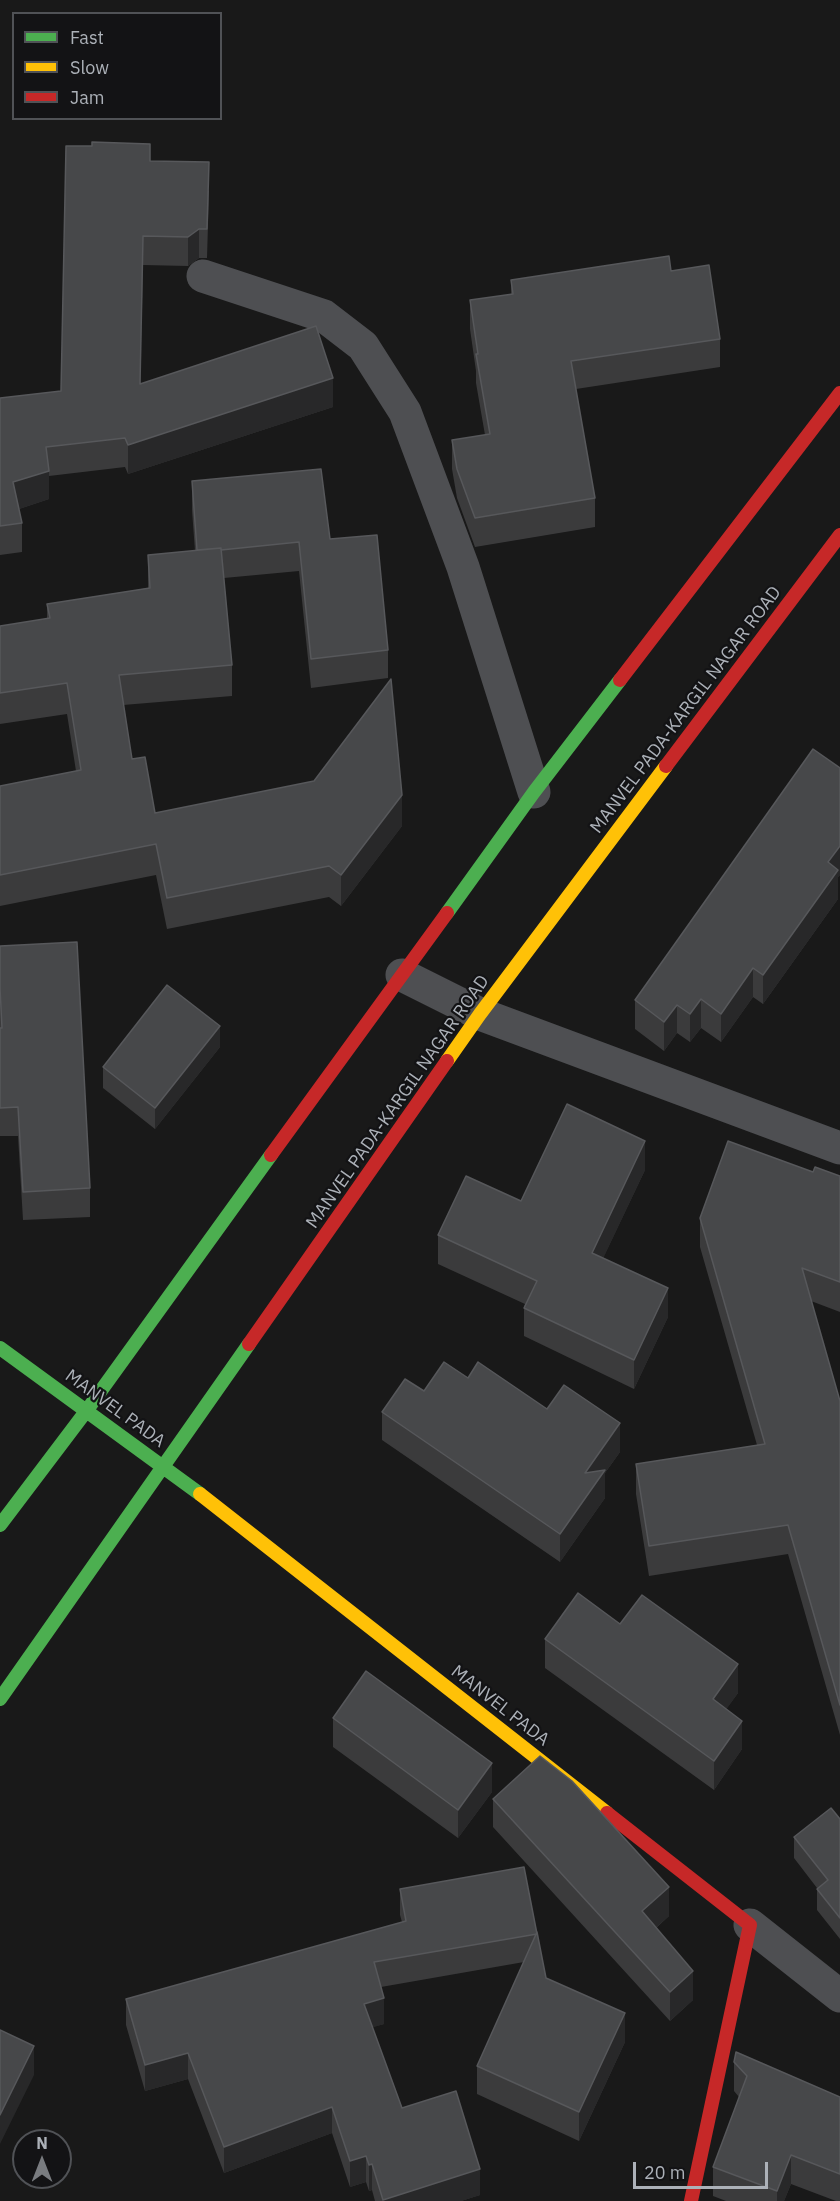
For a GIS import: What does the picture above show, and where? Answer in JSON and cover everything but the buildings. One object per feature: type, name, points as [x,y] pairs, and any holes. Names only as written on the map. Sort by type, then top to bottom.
[{"type":"street","points":[[203,276],[324,316],[363,346],[405,411],[463,567],[534,792]]},
{"type":"street","points":[[0,1525],[87,1410],[534,792],[840,393]]},
{"type":"street","name":"MANVEL PADA-KARGIL NAGAR ROAD","points":[[0,1700],[480,1014],[840,535]]},
{"type":"street","points":[[402,975],[480,1014],[840,1148]]},
{"type":"street","name":"MANVEL PADA","points":[[0,1348],[165,1467],[750,1924]]},
{"type":"street","points":[[691,2201],[750,1924],[840,1996]]},
{"type":"traffic: fast","points":[[447,913],[534,792],[620,680]]},
{"type":"traffic: fast","points":[[0,1525],[87,1410],[271,1155]]},
{"type":"traffic: fast","points":[[0,1699],[249,1344]]},
{"type":"traffic: fast","points":[[0,1348],[200,1494]]},
{"type":"traffic: slow","points":[[447,1061],[666,766]]},
{"type":"traffic: slow","points":[[200,1494],[607,1813]]},
{"type":"traffic: jam","points":[[620,680],[840,393]]},
{"type":"traffic: jam","points":[[666,766],[840,535]]},
{"type":"traffic: jam","points":[[271,1155],[447,913]]},
{"type":"traffic: jam","points":[[249,1344],[447,1061]]},
{"type":"traffic: jam","points":[[607,1813],[750,1925],[691,2201]]}]
